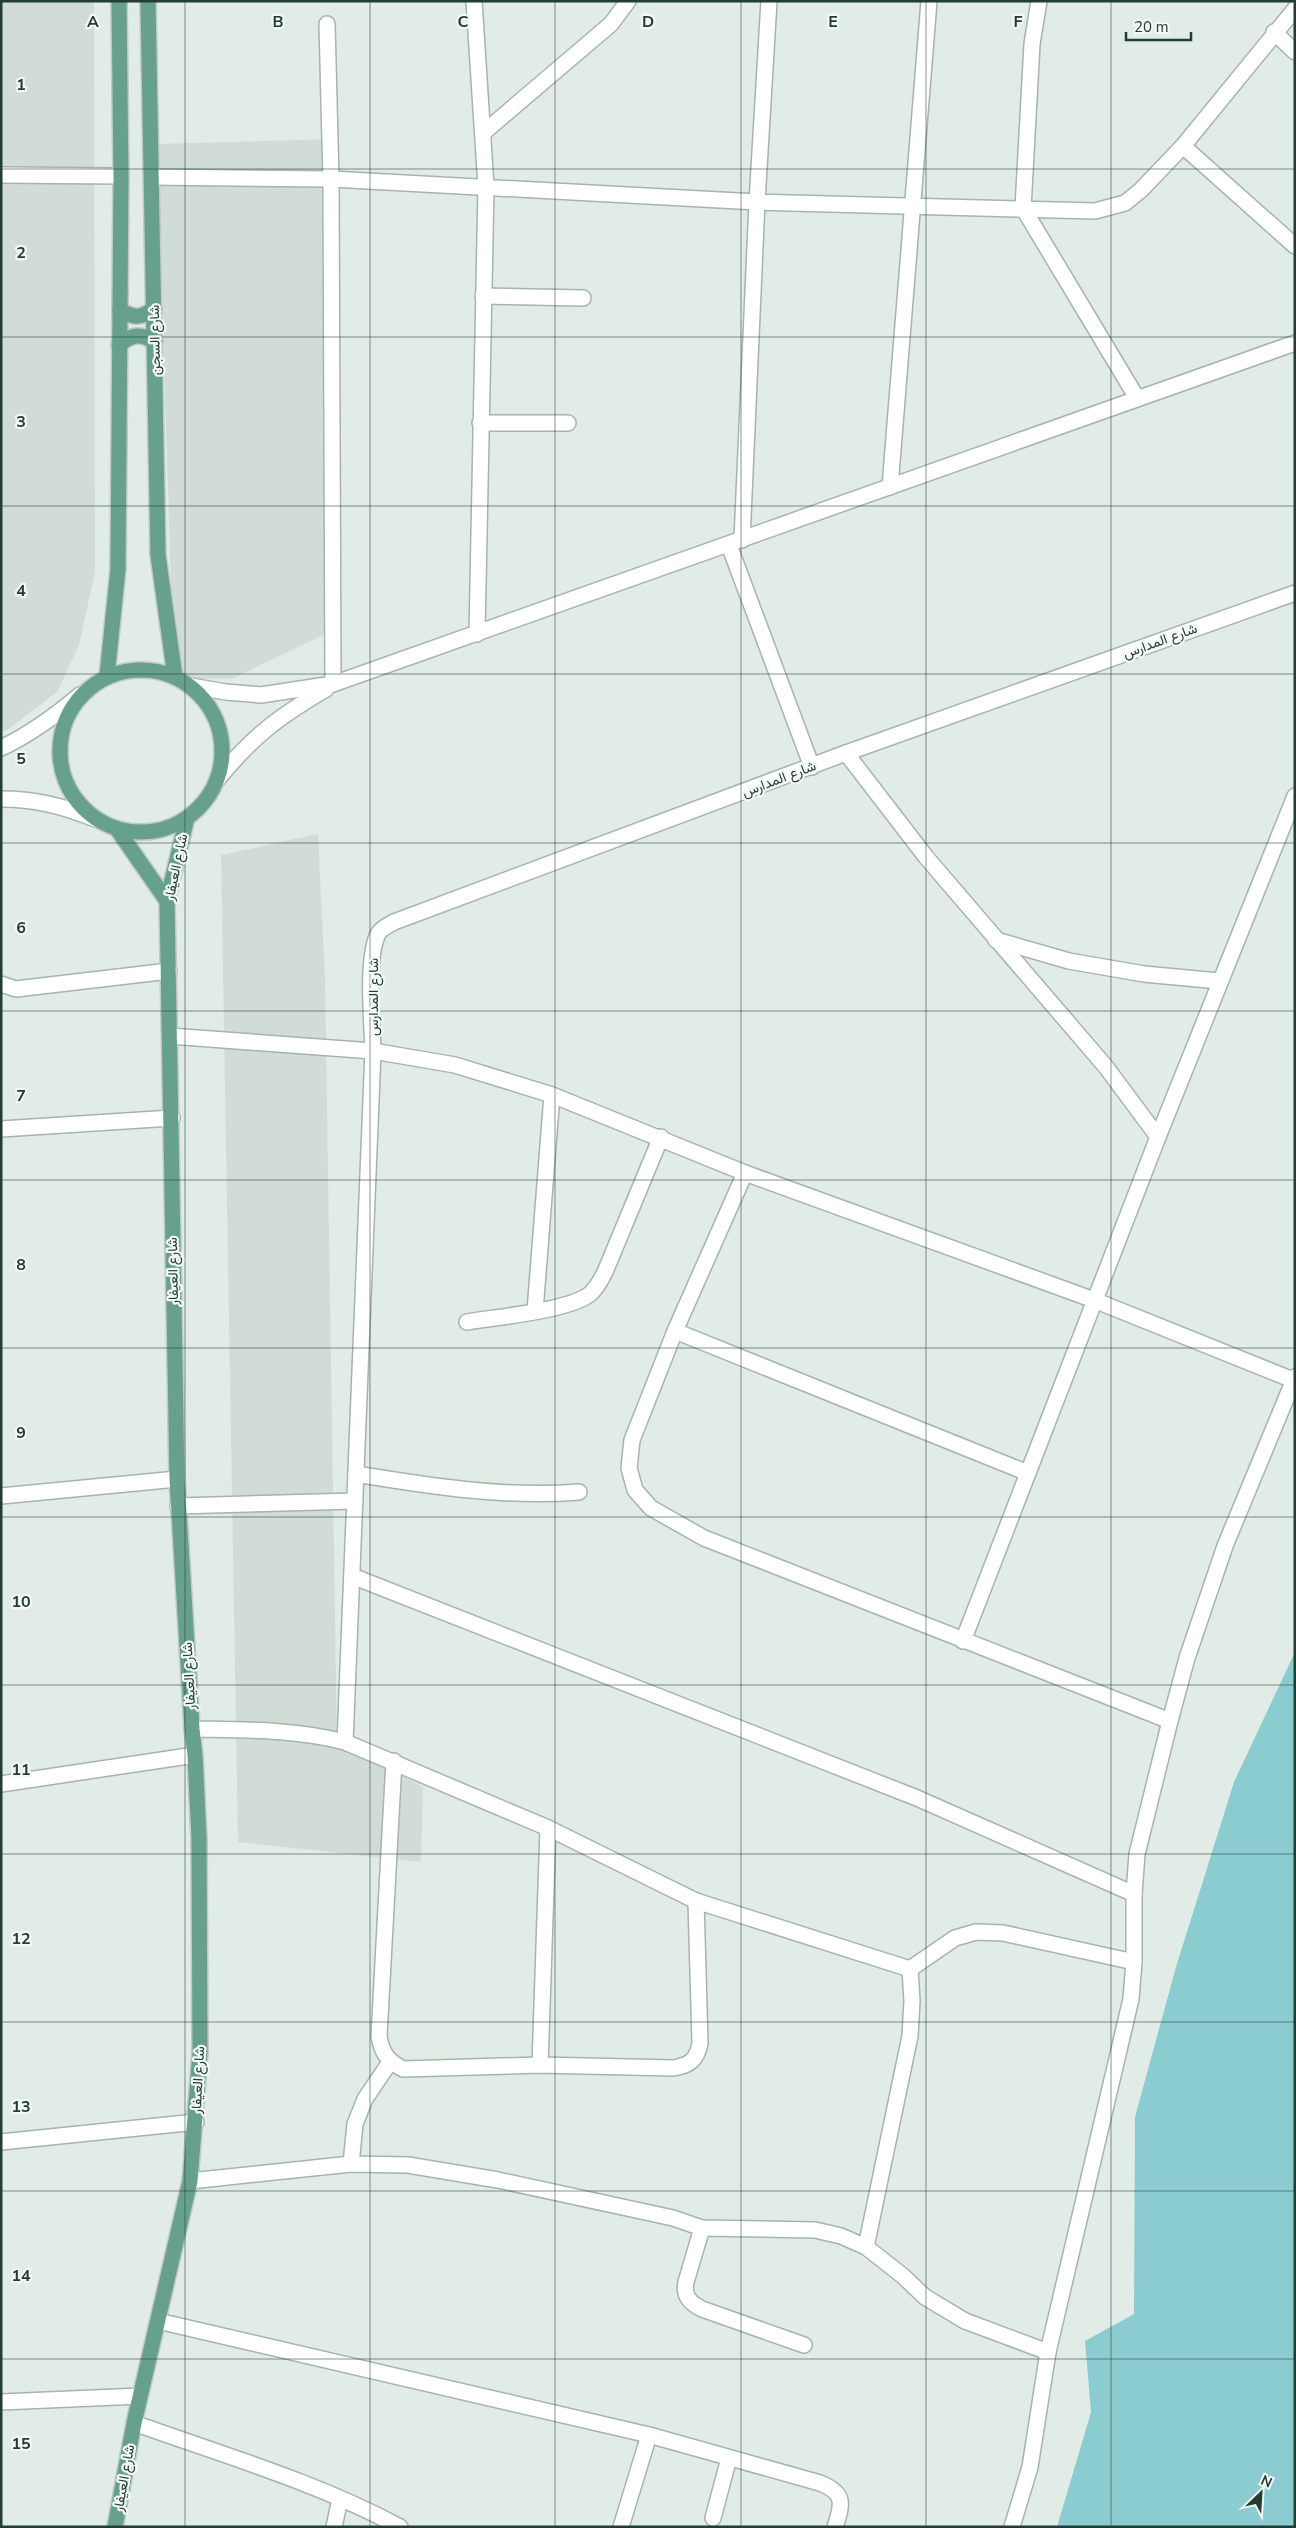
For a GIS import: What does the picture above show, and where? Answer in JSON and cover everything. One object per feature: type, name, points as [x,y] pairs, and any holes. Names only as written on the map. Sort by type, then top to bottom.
[{"type":"main road","points":[[107,676],[118,568],[121,176],[119,1]]},
{"type":"main road","name":"شارع السجن","points":[[148,1],[158,555],[175,677]]},
{"type":"main road","points":[[120,310],[137,317],[147,314],[154,308]]},
{"type":"main road","points":[[119,345],[127,338],[137,335],[155,342]]},
{"type":"main road","points":[[129,670],[152,670],[175,677],[191,686],[208,705],[220,729],[222,755],[217,780],[205,802],[186,818],[164,829],[141,833],[117,829],[95,818],[74,799],[62,774],[59,746],[65,719],[80,695],[107,676],[129,670]]},
{"type":"main road","name":"شارع العيفار","points":[[115,2527],[134,2423],[190,2181],[196,2122],[200,2033],[196,1755],[192,1729],[177,1480],[167,901],[186,818]]},
{"type":"main road","points":[[117,829],[167,901]]},
{"type":"street","points":[[474,1],[486,187],[477,634]]},
{"type":"street","points":[[483,133],[611,24],[628,1]]},
{"type":"street","points":[[769,1],[735,542],[812,767]]},
{"type":"street","points":[[890,487],[929,1]]},
{"type":"street","points":[[1039,1],[1032,44],[1023,208],[1137,398]]},
{"type":"street","points":[[152,176],[331,180],[757,202],[1095,211],[1111,209],[1125,204],[1183,146],[1295,8]]},
{"type":"street","points":[[327,24],[331,180],[334,684]]},
{"type":"street","points":[[1274,32],[1295,52]]},
{"type":"street","points":[[1183,146],[1295,246]]},
{"type":"street","points":[[1,175],[121,176]]},
{"type":"street","points":[[483,296],[583,298]]},
{"type":"street","points":[[191,686],[261,695],[334,684],[1295,343]]},
{"type":"street","points":[[480,422],[568,424]]},
{"type":"street","name":"شارع المدارس","points":[[373,1051],[372,963],[374,945],[379,931],[394,922],[846,753],[1295,593]]},
{"type":"street","points":[[217,780],[244,748],[266,728],[334,684]]},
{"type":"street","points":[[1,748],[22,739],[52,719],[80,695]]},
{"type":"street","points":[[846,753],[926,857],[1106,1067],[1158,1137]]},
{"type":"street","points":[[963,1641],[1158,1137],[1295,796]]},
{"type":"street","points":[[1,799],[34,800],[65,807],[95,818]]},
{"type":"street","points":[[996,940],[1078,963],[1144,974],[1220,981]]},
{"type":"street","points":[[1,984],[16,989],[169,971]]},
{"type":"street","points":[[170,1036],[373,1051],[455,1065],[552,1095],[661,1137],[745,1173],[1094,1300],[1294,1378],[1225,1546],[1187,1658],[1137,1854],[1131,1999],[1080,2207],[1048,2352],[1030,2466],[1012,2527]]},
{"type":"street","points":[[345,1742],[373,1051]]},
{"type":"street","points":[[535,1311],[552,1095]]},
{"type":"street","points":[[1,1129],[172,1118]]},
{"type":"street","points":[[467,1322],[567,1304],[588,1295],[597,1286],[661,1137]]},
{"type":"street","points":[[745,1173],[675,1331],[632,1440],[629,1468],[635,1490],[651,1508],[704,1538],[1170,1721]]},
{"type":"street","points":[[675,1331],[1028,1473]]},
{"type":"street","points":[[356,1474],[425,1485],[495,1492],[579,1492]]},
{"type":"street","points":[[1,1496],[177,1480]]},
{"type":"street","points":[[178,1506],[354,1501]]},
{"type":"street","points":[[352,1576],[916,1798],[1134,1894]]},
{"type":"street","points":[[192,1729],[284,1730],[345,1742],[394,1761],[548,1828],[696,1901],[910,1969]]},
{"type":"street","points":[[1,1784],[196,1755]]},
{"type":"street","points":[[394,1761],[379,2036],[381,2050],[390,2062],[404,2069],[540,2066],[674,2068],[694,2061],[698,2054],[700,2043],[696,1901]]},
{"type":"street","points":[[540,2066],[548,1828]]},
{"type":"street","points":[[910,1969],[955,1938],[976,1932],[1002,1933],[1134,1962]]},
{"type":"street","points":[[866,2247],[910,2036],[912,2001],[910,1969]]},
{"type":"street","points":[[351,2164],[355,2124],[366,2099],[390,2062]]},
{"type":"street","points":[[1,2142],[196,2122]]},
{"type":"street","points":[[190,2181],[351,2164],[408,2165],[451,2171],[673,2218],[702,2228],[815,2230],[841,2236],[866,2247],[940,2307],[965,2322],[1048,2352]]},
{"type":"street","points":[[702,2228],[684,2290],[687,2298],[702,2309],[804,2345]]},
{"type":"street","points":[[158,2321],[649,2435],[829,2487],[837,2493],[841,2501],[835,2527]]},
{"type":"street","points":[[1,2402],[140,2396]]},
{"type":"street","points":[[134,2423],[340,2500],[400,2527]]},
{"type":"street","points":[[621,2527],[649,2435]]},
{"type":"street","points":[[713,2518],[729,2458]]},
{"type":"street","points":[[334,2527],[340,2500]]},
{"type":"shaded area","points":[[1,1],[94,1],[95,572],[79,645],[57,692],[6,731],[1,730]]},
{"type":"shaded area","points":[[335,139],[325,634],[232,679],[174,679],[157,144]]},
{"type":"shaded area","points":[[318,834],[325,979],[337,1743],[423,1787],[421,1862],[238,1842],[221,855]]},
{"type":"water","points":[[1295,1652],[1295,2527],[1057,2527],[1091,2412],[1085,2341],[1134,2314],[1135,2117],[1176,1967],[1234,1782]]}]
